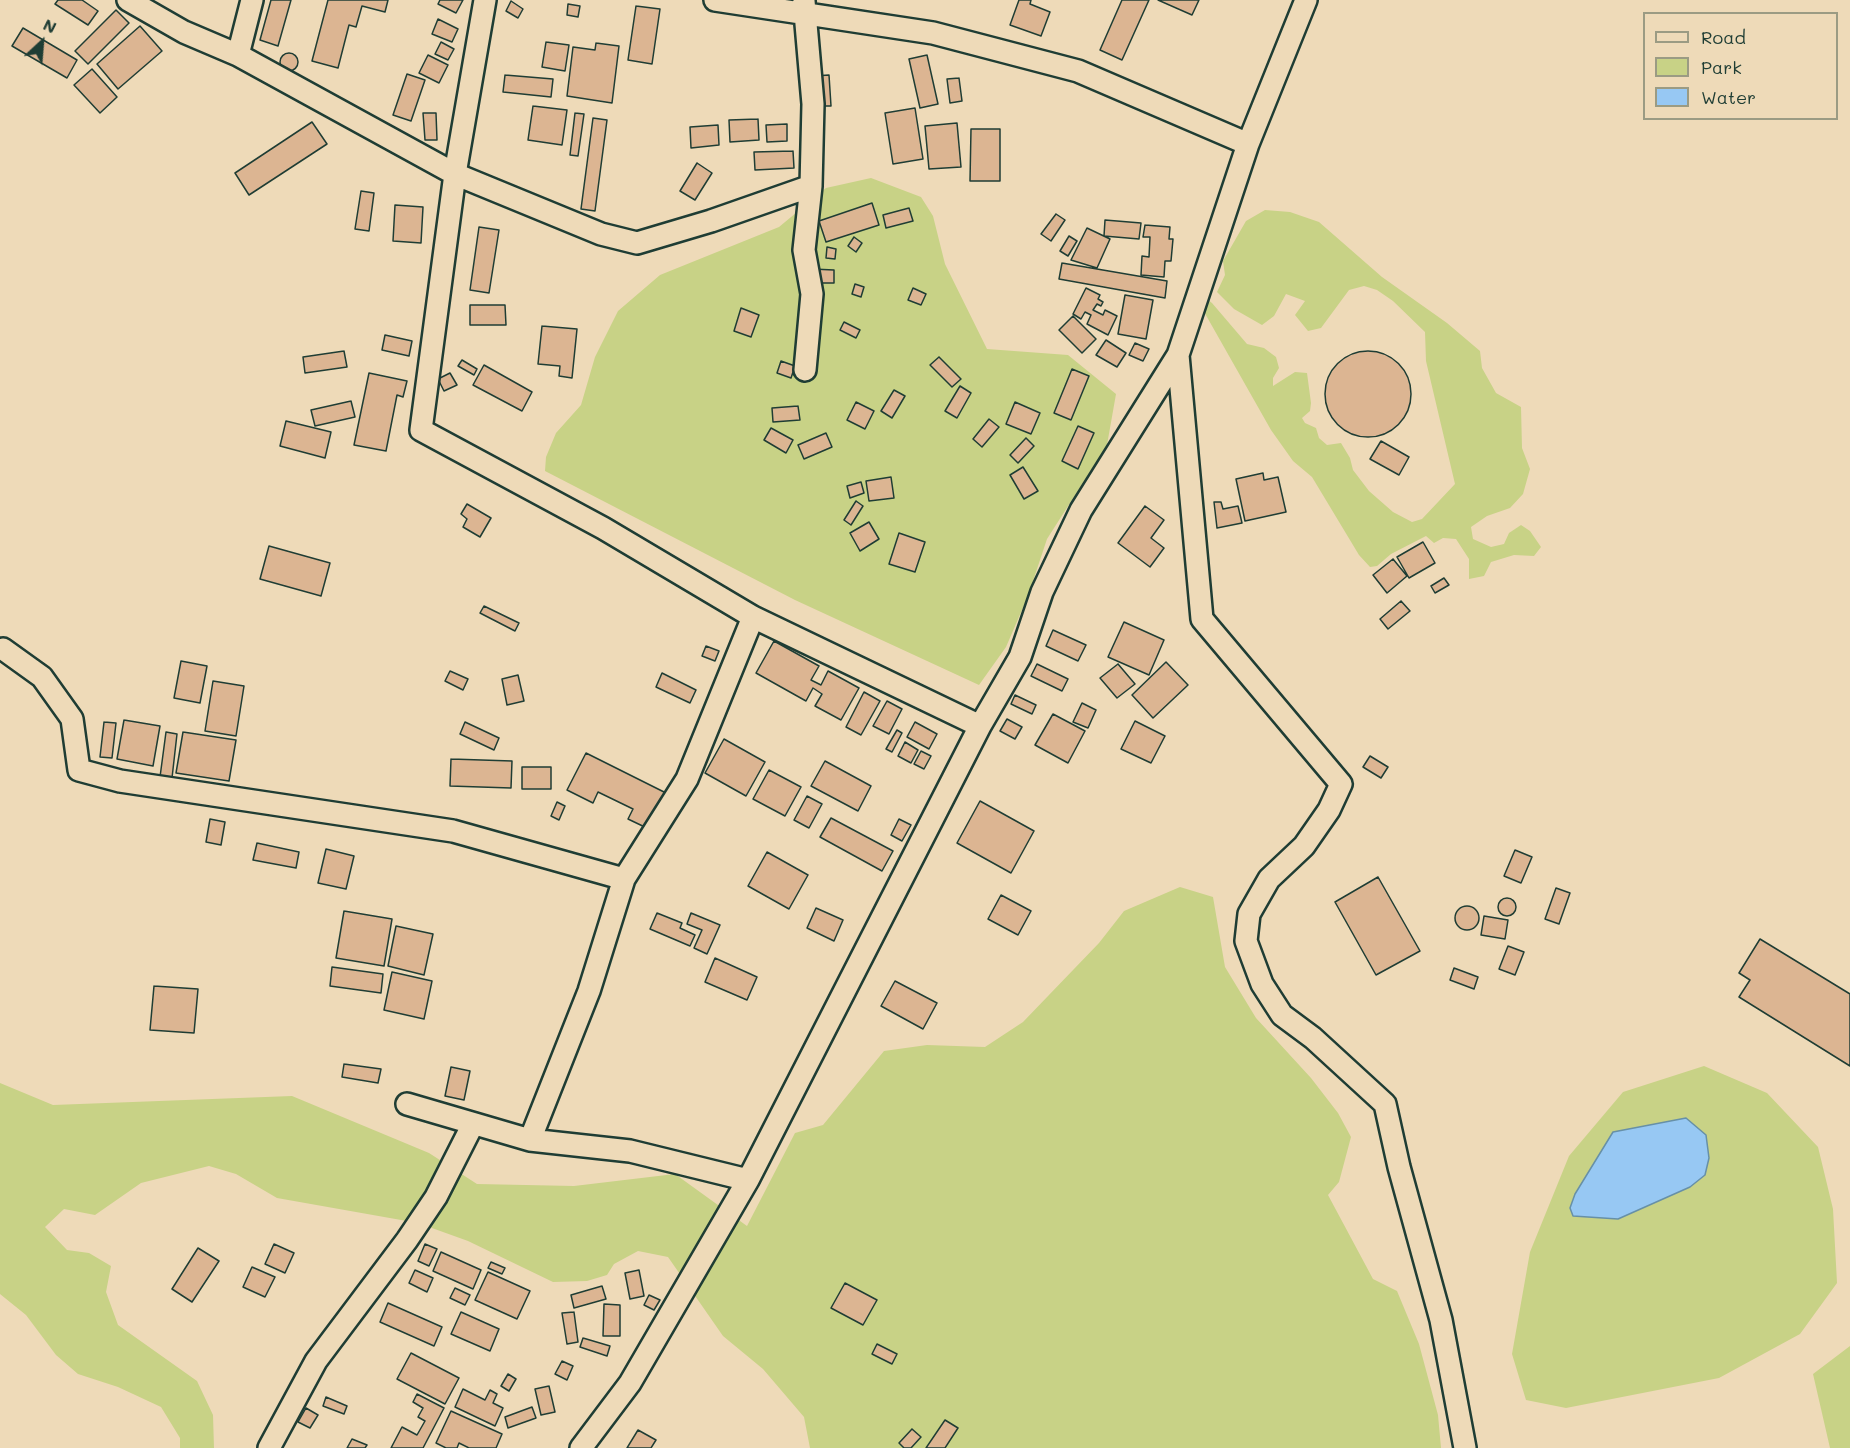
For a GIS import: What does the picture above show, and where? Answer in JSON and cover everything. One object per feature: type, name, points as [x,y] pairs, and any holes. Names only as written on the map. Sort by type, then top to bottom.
[{"type":"street","points":[[128,0],[184,32],[238,55],[455,174],[601,234],[637,243],[711,221],[811,186]]},
{"type":"street","points":[[238,55],[252,0]]},
{"type":"street","points":[[485,0],[455,174],[421,430],[603,528],[753,616],[981,726]]},
{"type":"street","points":[[715,0],[803,6],[933,33],[1078,70],[1248,144]]},
{"type":"street","points":[[581,1448],[630,1383],[748,1180],[981,726],[1020,657],[1042,592],[1081,510],[1178,356],[1248,144],[1306,0]]},
{"type":"street","points":[[803,6],[813,104],[811,186],[804,250],[812,294],[805,370]]},
{"type":"street","points":[[1178,356],[1202,619],[1341,784],[1329,810],[1304,846],[1269,879],[1249,914],[1246,941],[1262,984],[1282,1015],[1312,1038],[1385,1104],[1399,1167],[1441,1320],[1465,1448]]},
{"type":"street","points":[[530,1140],[589,991],[624,879],[687,778],[753,616]]},
{"type":"street","points":[[3,649],[42,677],[72,719],[79,770],[120,781],[453,831],[624,879]]},
{"type":"street","points":[[407,1104],[530,1140],[630,1151],[748,1180]]},
{"type":"street","points":[[269,1448],[316,1361],[407,1240],[436,1197],[472,1124]]},
{"type":"green space","points":[[871,178],[921,197],[933,216],[945,264],[987,349],[1068,355],[1116,394],[1107,445],[1047,539],[1028,596],[1006,647],[979,685],[795,600],[545,471],[546,457],[556,433],[581,405],[595,357],[618,311],[660,275],[779,227],[826,188]]},
{"type":"green space","points":[[1265,210],[1290,212],[1319,222],[1382,277],[1447,323],[1480,351],[1482,368],[1496,393],[1521,407],[1522,448],[1530,469],[1523,494],[1510,508],[1487,516],[1471,527],[1473,539],[1491,547],[1504,544],[1509,533],[1521,525],[1530,531],[1541,547],[1534,556],[1514,555],[1491,562],[1484,576],[1469,579],[1469,559],[1456,539],[1443,538],[1434,543],[1426,536],[1391,554],[1377,566],[1370,567],[1359,555],[1312,477],[1293,461],[1271,430],[1203,310],[1208,300],[1247,344],[1264,348],[1276,357],[1279,368],[1273,378],[1273,386],[1295,372],[1307,373],[1311,403],[1310,411],[1302,418],[1305,423],[1316,428],[1319,438],[1327,445],[1341,443],[1350,458],[1353,470],[1369,491],[1393,512],[1412,522],[1422,519],[1455,484],[1426,361],[1425,332],[1393,301],[1377,290],[1364,286],[1349,290],[1321,328],[1308,331],[1295,315],[1305,301],[1286,294],[1274,316],[1262,325],[1234,309],[1217,292],[1225,275],[1223,261],[1246,221]]},
{"type":"green space","points":[[1180,887],[1213,897],[1225,967],[1256,1018],[1311,1078],[1338,1113],[1351,1137],[1339,1182],[1328,1195],[1373,1279],[1397,1291],[1419,1344],[1438,1415],[1441,1448],[810,1448],[804,1417],[763,1369],[723,1336],[668,1257],[638,1251],[614,1264],[607,1275],[587,1281],[553,1282],[468,1241],[418,1223],[277,1198],[236,1174],[209,1166],[141,1183],[95,1215],[64,1209],[45,1227],[67,1250],[89,1253],[111,1266],[106,1292],[118,1325],[197,1381],[213,1415],[214,1448],[180,1448],[180,1438],[161,1407],[118,1387],[78,1374],[56,1355],[26,1315],[0,1294],[0,1083],[53,1105],[292,1096],[429,1153],[477,1184],[574,1186],[675,1174],[747,1226],[795,1133],[823,1125],[884,1051],[927,1045],[985,1047],[1023,1022],[1099,943],[1124,911]]},
{"type":"green space","points":[[1704,1066],[1767,1093],[1818,1147],[1833,1209],[1837,1283],[1800,1334],[1719,1378],[1566,1408],[1526,1400],[1512,1354],[1530,1252],[1569,1156],[1623,1092]]},
{"type":"green space","points":[[1850,1346],[1850,1448],[1830,1448],[1813,1374]]},
{"type":"water","points":[[1686,1118],[1706,1135],[1709,1158],[1705,1175],[1690,1187],[1618,1219],[1573,1216],[1570,1208],[1575,1194],[1613,1132]]},
{"type":"building","points":[[58,0],[82,0],[98,11],[88,25],[55,4]]},
{"type":"building","points":[[271,0],[291,0],[278,46],[260,40]]},
{"type":"building","points":[[328,0],[388,0],[385,12],[362,6],[356,27],[349,25],[338,68],[312,61]]},
{"type":"building","points":[[440,0],[463,0],[456,13],[438,4]]},
{"type":"building","points":[[1019,0],[1031,0],[1030,4],[1050,12],[1041,36],[1010,25]]},
{"type":"building","points":[[1122,0],[1149,0],[1122,60],[1100,50]]},
{"type":"building","points":[[1158,0],[1199,0],[1192,15]]},
{"type":"building","points":[[511,1],[523,9],[518,18],[506,11]]},
{"type":"building","points":[[568,4],[580,6],[578,17],[567,15]]},
{"type":"building","points":[[636,6],[660,9],[652,64],[628,60]]},
{"type":"building","points":[[116,10],[129,23],[88,64],[75,51]]},
{"type":"building","points":[[438,19],[458,29],[452,42],[432,34]]},
{"type":"building","points":[[140,26],[162,51],[118,89],[97,64]]},
{"type":"building","points":[[23,28],[77,60],[67,78],[12,46]]},
{"type":"building","points":[[441,42],[454,49],[448,60],[435,54]]},
{"type":"building","points":[[546,42],[569,45],[565,71],[542,67]]},
{"type":"building","points":[[596,43],[619,46],[612,103],[567,96],[573,47],[595,50]]},
{"type":"building","points":[[289,53],[295,56],[298,62],[295,68],[289,71],[283,68],[280,62],[283,56]]},
{"type":"building","points":[[428,55],[448,65],[439,83],[419,73]]},
{"type":"building","points":[[927,55],[938,104],[920,108],[909,59]]},
{"type":"building","points":[[92,69],[117,97],[100,113],[74,85]]},
{"type":"building","points":[[407,74],[425,80],[411,121],[393,115]]},
{"type":"building","points":[[505,75],[553,79],[551,97],[503,92]]},
{"type":"building","points":[[829,75],[831,106],[816,106],[814,76]]},
{"type":"building","points":[[959,78],[962,101],[950,103],[947,79]]},
{"type":"building","points":[[533,106],[567,110],[562,145],[528,140]]},
{"type":"building","points":[[915,108],[923,159],[893,164],[885,113]]},
{"type":"building","points":[[423,113],[436,113],[437,140],[425,140]]},
{"type":"building","points":[[575,113],[584,114],[578,156],[570,155]]},
{"type":"building","points":[[593,118],[607,120],[595,211],[581,209]]},
{"type":"building","points":[[758,119],[759,140],[730,142],[729,120]]},
{"type":"building","points":[[312,122],[327,144],[249,195],[235,173]]},
{"type":"building","points":[[957,123],[961,167],[929,169],[925,126]]},
{"type":"building","points":[[787,124],[787,141],[767,142],[766,125]]},
{"type":"building","points":[[718,125],[719,145],[691,148],[690,127]]},
{"type":"building","points":[[971,129],[1000,129],[1000,181],[970,181]]},
{"type":"building","points":[[793,151],[794,168],[755,170],[754,152]]},
{"type":"building","points":[[697,163],[712,173],[695,200],[680,191]]},
{"type":"building","points":[[361,191],[374,193],[369,231],[355,229]]},
{"type":"building","points":[[872,203],[879,225],[826,242],[819,221]]},
{"type":"building","points":[[395,205],[423,207],[421,243],[393,241]]},
{"type":"building","points":[[909,208],[913,221],[886,228],[883,215]]},
{"type":"building","points":[[1056,214],[1065,220],[1051,241],[1041,234]]},
{"type":"building","points":[[1105,220],[1141,223],[1139,239],[1104,236]]},
{"type":"building","points":[[1145,225],[1170,227],[1169,239],[1173,239],[1171,261],[1165,261],[1164,277],[1141,275],[1142,256],[1149,257],[1150,237],[1143,237]]},
{"type":"building","points":[[479,227],[499,230],[489,293],[470,290]]},
{"type":"building","points":[[1087,228],[1110,239],[1097,268],[1071,260]]},
{"type":"building","points":[[1069,236],[1077,241],[1068,256],[1060,251]]},
{"type":"building","points":[[854,237],[862,243],[856,252],[848,246]]},
{"type":"building","points":[[827,247],[836,249],[835,259],[826,258]]},
{"type":"building","points":[[1062,263],[1167,281],[1165,298],[1059,279]]},
{"type":"building","points":[[812,269],[834,270],[834,283],[812,283]]},
{"type":"building","points":[[855,284],[864,287],[861,297],[852,294]]},
{"type":"building","points":[[913,288],[926,294],[921,305],[908,300]]},
{"type":"building","points":[[1086,288],[1100,295],[1098,299],[1103,302],[1101,306],[1097,304],[1093,310],[1103,315],[1105,310],[1117,316],[1108,335],[1087,324],[1091,315],[1085,312],[1081,319],[1073,314]]},
{"type":"building","points":[[1125,295],[1153,300],[1146,339],[1118,334]]},
{"type":"building","points":[[470,305],[505,305],[506,325],[470,325]]},
{"type":"building","points":[[741,308],[759,315],[751,337],[734,331]]},
{"type":"building","points":[[1073,316],[1096,339],[1082,353],[1059,330]]},
{"type":"building","points":[[844,322],[860,330],[856,338],[840,330]]},
{"type":"building","points":[[542,326],[577,329],[572,378],[559,376],[560,366],[538,364]]},
{"type":"building","points":[[385,335],[412,341],[409,356],[382,350]]},
{"type":"building","points":[[1106,340],[1126,353],[1117,367],[1096,355]]},
{"type":"building","points":[[1135,343],[1149,349],[1143,361],[1129,355]]},
{"type":"building","points":[[344,351],[347,367],[305,373],[303,357]]},
{"type":"building","points":[[1368,351],[1385,354],[1399,363],[1408,377],[1411,394],[1408,411],[1399,425],[1385,434],[1368,437],[1351,434],[1337,425],[1328,411],[1325,394],[1328,377],[1337,363],[1351,354]]},
{"type":"building","points":[[939,357],[961,379],[952,387],[930,365]]},
{"type":"building","points":[[462,360],[477,369],[474,375],[458,366]]},
{"type":"building","points":[[781,361],[795,366],[791,378],[777,373]]},
{"type":"building","points":[[484,365],[532,392],[522,411],[473,385]]},
{"type":"building","points":[[1072,369],[1089,376],[1071,420],[1054,413]]},
{"type":"building","points":[[369,373],[407,381],[403,397],[397,395],[386,451],[354,445]]},
{"type":"building","points":[[450,373],[457,385],[444,391],[438,379]]},
{"type":"building","points":[[960,386],[971,393],[957,418],[945,411]]},
{"type":"building","points":[[894,390],[905,396],[892,418],[881,411]]},
{"type":"building","points":[[351,401],[355,417],[315,426],[311,410]]},
{"type":"building","points":[[856,402],[874,411],[865,429],[847,420]]},
{"type":"building","points":[[1015,402],[1040,413],[1031,434],[1006,424]]},
{"type":"building","points":[[798,406],[800,420],[773,422],[772,408]]},
{"type":"building","points":[[989,419],[999,427],[982,447],[973,439]]},
{"type":"building","points":[[286,421],[331,432],[325,458],[280,446]]},
{"type":"building","points":[[1078,426],[1094,433],[1078,469],[1062,461]]},
{"type":"building","points":[[771,428],[793,440],[786,453],[764,440]]},
{"type":"building","points":[[826,433],[832,447],[804,459],[798,445]]},
{"type":"building","points":[[1026,438],[1034,446],[1018,463],[1010,455]]},
{"type":"building","points":[[1381,441],[1409,457],[1399,475],[1370,459]]},
{"type":"building","points":[[1023,467],[1038,491],[1024,499],[1010,475]]},
{"type":"building","points":[[1263,473],[1264,480],[1278,477],[1286,512],[1245,521],[1236,479]]},
{"type":"building","points":[[891,477],[894,498],[869,501],[866,481]]},
{"type":"building","points":[[861,482],[864,493],[850,498],[847,486]]},
{"type":"building","points":[[856,501],[863,506],[851,525],[844,520]]},
{"type":"building","points":[[1214,502],[1221,502],[1223,509],[1238,506],[1242,523],[1217,528]]},
{"type":"building","points":[[467,504],[491,518],[480,537],[463,527],[467,519],[461,514]]},
{"type":"building","points":[[1145,506],[1164,520],[1151,538],[1164,548],[1150,567],[1118,543]]},
{"type":"building","points":[[869,522],[879,539],[860,551],[850,533]]},
{"type":"building","points":[[899,533],[925,542],[915,572],[889,564]]},
{"type":"building","points":[[1423,542],[1435,563],[1409,578],[1397,557]]},
{"type":"building","points":[[269,546],[330,563],[321,596],[260,579]]},
{"type":"building","points":[[1393,559],[1407,576],[1387,593],[1373,575]]},
{"type":"building","points":[[1444,578],[1449,585],[1435,593],[1431,586]]},
{"type":"building","points":[[1401,601],[1410,611],[1388,629],[1380,619]]},
{"type":"building","points":[[484,606],[519,623],[515,631],[480,613]]},
{"type":"building","points":[[1124,622],[1164,640],[1149,675],[1108,657]]},
{"type":"building","points":[[1053,630],[1086,645],[1078,661],[1046,646]]},
{"type":"building","points":[[774,641],[819,666],[811,680],[821,685],[828,671],[859,688],[841,720],[815,706],[822,694],[813,688],[806,701],[756,673]]},
{"type":"building","points":[[706,646],[719,651],[715,661],[702,656]]},
{"type":"building","points":[[181,661],[207,666],[200,703],[174,698]]},
{"type":"building","points":[[1166,662],[1188,685],[1153,718],[1132,695]]},
{"type":"building","points":[[1037,664],[1068,679],[1062,691],[1031,676]]},
{"type":"building","points":[[1118,664],[1135,684],[1117,698],[1100,678]]},
{"type":"building","points":[[450,671],[468,679],[463,690],[445,681]]},
{"type":"building","points":[[662,673],[696,690],[690,703],[656,687]]},
{"type":"building","points":[[518,675],[524,701],[507,705],[502,679]]},
{"type":"building","points":[[213,681],[244,686],[236,736],[205,731]]},
{"type":"building","points":[[864,692],[880,701],[861,735],[846,727]]},
{"type":"building","points":[[1015,695],[1036,705],[1032,714],[1011,704]]},
{"type":"building","points":[[887,701],[902,709],[889,734],[873,726]]},
{"type":"building","points":[[1082,703],[1096,710],[1088,728],[1073,722]]},
{"type":"building","points":[[1053,714],[1085,731],[1068,763],[1035,745]]},
{"type":"building","points":[[1007,719],[1022,727],[1015,739],[1000,731]]},
{"type":"building","points":[[124,720],[160,726],[153,766],[117,759]]},
{"type":"building","points":[[1135,721],[1165,736],[1151,763],[1121,749]]},
{"type":"building","points":[[104,722],[116,723],[112,758],[100,757]]},
{"type":"building","points":[[465,722],[499,738],[494,750],[460,734]]},
{"type":"building","points":[[915,722],[937,734],[929,749],[907,737]]},
{"type":"building","points":[[897,730],[902,733],[892,752],[886,749]]},
{"type":"building","points":[[166,732],[177,734],[172,778],[160,777]]},
{"type":"building","points":[[183,732],[236,740],[229,781],[176,773]]},
{"type":"building","points":[[724,739],[765,762],[746,796],[705,773]]},
{"type":"building","points":[[905,742],[918,750],[911,763],[898,756]]},
{"type":"building","points":[[921,751],[931,756],[924,769],[914,764]]},
{"type":"building","points":[[586,753],[668,794],[651,830],[628,819],[633,809],[598,792],[593,803],[567,790]]},
{"type":"building","points":[[1370,756],[1388,767],[1381,778],[1363,767]]},
{"type":"building","points":[[451,759],[512,761],[511,788],[450,786]]},
{"type":"building","points":[[825,761],[871,786],[858,811],[811,786]]},
{"type":"building","points":[[522,767],[551,767],[551,789],[522,789]]},
{"type":"building","points":[[769,770],[801,787],[785,816],[753,799]]},
{"type":"building","points":[[807,796],[822,804],[809,828],[794,820]]},
{"type":"building","points":[[980,801],[1034,831],[1011,873],[957,843]]},
{"type":"building","points":[[557,802],[565,806],[559,820],[551,816]]},
{"type":"building","points":[[831,818],[893,851],[882,871],[820,837]]},
{"type":"building","points":[[210,819],[225,822],[221,845],[206,842]]},
{"type":"building","points":[[899,819],[911,825],[902,841],[891,835]]},
{"type":"building","points":[[257,843],[299,852],[296,868],[253,860]]},
{"type":"building","points":[[326,849],[354,856],[346,889],[318,883]]},
{"type":"building","points":[[1515,850],[1532,857],[1521,883],[1504,876]]},
{"type":"building","points":[[767,852],[808,875],[789,909],[748,886]]},
{"type":"building","points":[[1378,877],[1420,951],[1376,975],[1335,902]]},
{"type":"building","points":[[1556,888],[1570,893],[1559,924],[1545,919]]},
{"type":"building","points":[[1001,895],[1031,911],[1018,935],[988,919]]},
{"type":"building","points":[[1503,898],[1511,898],[1516,903],[1514,914],[1503,916],[1498,911],[1498,903]]},
{"type":"building","points":[[1467,906],[1476,909],[1479,918],[1476,927],[1467,930],[1458,927],[1455,918],[1458,909]]},
{"type":"building","points":[[816,908],[843,920],[834,941],[807,928]]},
{"type":"building","points":[[344,911],[392,919],[384,966],[336,958]]},
{"type":"building","points":[[657,913],[682,923],[680,928],[695,935],[690,946],[650,929]]},
{"type":"building","points":[[691,913],[720,925],[707,954],[694,948],[702,930],[687,924]]},
{"type":"building","points":[[1484,916],[1508,920],[1505,939],[1481,935]]},
{"type":"building","points":[[396,926],[433,934],[424,975],[388,966]]},
{"type":"building","points":[[1760,939],[1850,994],[1850,1066],[1739,997],[1750,980],[1739,973]]},
{"type":"building","points":[[1508,946],[1524,952],[1515,975],[1499,969]]},
{"type":"building","points":[[715,958],[757,977],[747,1000],[705,982]]},
{"type":"building","points":[[332,967],[383,974],[381,993],[330,986]]},
{"type":"building","points":[[1454,968],[1478,977],[1474,989],[1450,980]]},
{"type":"building","points":[[392,972],[432,981],[424,1019],[384,1010]]},
{"type":"building","points":[[895,981],[937,1003],[923,1029],[881,1006]]},
{"type":"building","points":[[154,986],[198,989],[194,1033],[150,1030]]},
{"type":"building","points":[[344,1064],[381,1069],[378,1083],[342,1077]]},
{"type":"building","points":[[451,1067],[470,1071],[464,1100],[445,1096]]},
{"type":"building","points":[[274,1244],[294,1253],[285,1273],[265,1264]]},
{"type":"building","points":[[425,1244],[437,1249],[429,1266],[418,1261]]},
{"type":"building","points":[[198,1248],[219,1261],[192,1302],[172,1289]]},
{"type":"building","points":[[441,1252],[481,1270],[473,1289],[433,1271]]},
{"type":"building","points":[[491,1262],[505,1268],[502,1274],[488,1268]]},
{"type":"building","points":[[252,1267],[275,1277],[265,1297],[243,1287]]},
{"type":"building","points":[[415,1270],[433,1278],[427,1292],[409,1283]]},
{"type":"building","points":[[639,1270],[644,1296],[630,1299],[625,1273]]},
{"type":"building","points":[[488,1272],[530,1291],[517,1319],[475,1300]]},
{"type":"building","points":[[845,1283],[877,1300],[863,1325],[831,1308]]},
{"type":"building","points":[[602,1286],[606,1299],[574,1308],[571,1295]]},
{"type":"building","points":[[455,1288],[470,1295],[465,1305],[450,1298]]},
{"type":"building","points":[[649,1295],[660,1300],[654,1310],[644,1305]]},
{"type":"building","points":[[388,1303],[442,1327],[434,1346],[380,1322]]},
{"type":"building","points":[[604,1304],[620,1305],[620,1336],[603,1336]]},
{"type":"building","points":[[461,1312],[499,1329],[490,1351],[451,1334]]},
{"type":"building","points":[[574,1312],[578,1342],[567,1344],[562,1313]]},
{"type":"building","points":[[583,1338],[610,1346],[607,1356],[580,1347]]},
{"type":"building","points":[[877,1344],[897,1354],[892,1364],[872,1354]]},
{"type":"building","points":[[411,1353],[459,1378],[445,1404],[397,1379]]},
{"type":"building","points":[[562,1361],[573,1366],[567,1380],[555,1374]]},
{"type":"building","points":[[508,1374],[516,1379],[509,1391],[501,1386]]},
{"type":"building","points":[[549,1386],[555,1412],[541,1415],[535,1389]]},
{"type":"building","points":[[463,1389],[485,1400],[490,1390],[497,1394],[493,1403],[503,1408],[495,1426],[455,1407]]},
{"type":"building","points":[[417,1394],[444,1408],[423,1448],[391,1448],[402,1427],[417,1435],[425,1421],[418,1417],[423,1408],[413,1402]]},
{"type":"building","points":[[326,1397],[347,1406],[344,1414],[323,1406]]},
{"type":"building","points":[[532,1407],[536,1418],[508,1428],[505,1417]]},
{"type":"building","points":[[306,1408],[318,1415],[310,1428],[298,1422]]},
{"type":"building","points":[[451,1411],[502,1434],[496,1448],[469,1448],[459,1443],[457,1448],[446,1448],[436,1443]]},
{"type":"building","points":[[945,1420],[958,1428],[945,1448],[926,1448]]},
{"type":"building","points":[[912,1429],[921,1437],[911,1448],[904,1448],[899,1443]]},
{"type":"building","points":[[638,1430],[656,1440],[651,1448],[627,1448]]},
{"type":"building","points":[[352,1439],[367,1445],[365,1448],[347,1448]]}]
